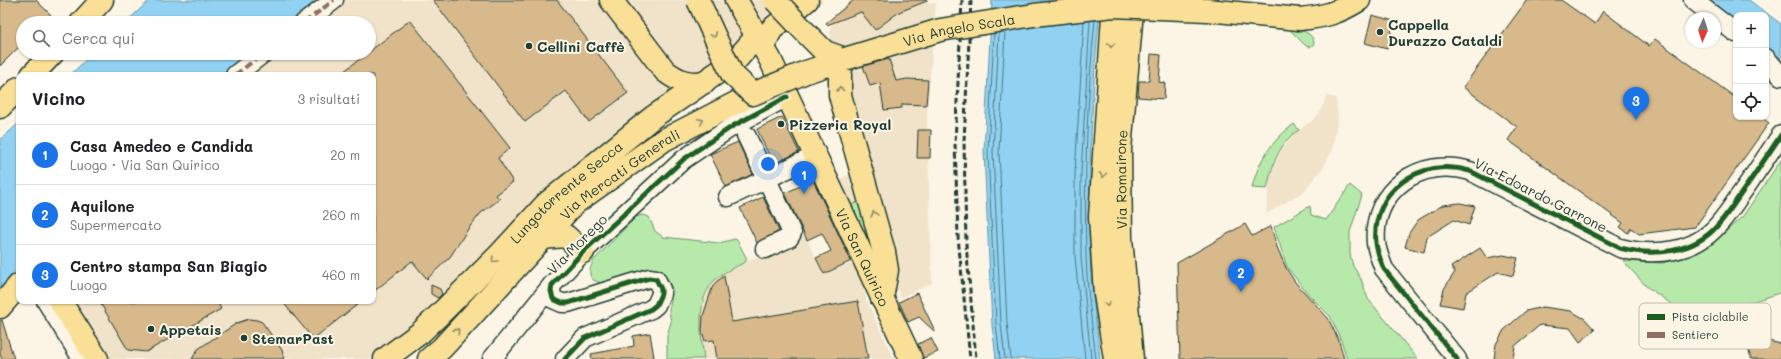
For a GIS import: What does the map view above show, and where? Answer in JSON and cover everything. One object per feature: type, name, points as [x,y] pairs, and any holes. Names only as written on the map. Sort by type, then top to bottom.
[{"type":"main road","points":[[87,16],[102,0]]},
{"type":"main road","points":[[611,0],[665,71],[676,80],[686,83],[704,82]]},
{"type":"main road","points":[[698,0],[732,74],[753,94]]},
{"type":"main road","name":"Via San Quirico","points":[[736,0],[761,42],[911,359]]},
{"type":"main road","points":[[775,0],[825,52],[845,59],[840,71],[840,95],[884,252],[887,270],[882,299]]},
{"type":"main road","name":"Lungotorrente Secca","points":[[385,359],[438,316],[501,253],[547,203],[641,126],[761,42],[768,36],[772,29],[808,0]]},
{"type":"main road","name":"Via Angelo Scala","points":[[753,94],[806,72],[940,30],[1034,15],[1120,2],[1299,19],[1329,15],[1346,8],[1359,0]]},
{"type":"main road","points":[[1114,359],[1105,294],[1100,217],[1120,2]]},
{"type":"main road","name":"Via Romairone","points":[[1120,2],[1121,238],[1132,359]]},
{"type":"main road","points":[[806,72],[812,60],[809,36]]},
{"type":"main road","points":[[35,72],[46,60]]},
{"type":"main road","points":[[641,126],[668,94],[669,82],[665,71]]},
{"type":"main road","points":[[0,107],[16,91]]},
{"type":"main road","name":"Via Mercati Generali","points":[[430,359],[442,348],[541,238],[571,207],[664,140],[753,94]]},
{"type":"main road","points":[[566,236],[571,207]]},
{"type":"main road","points":[[541,238],[566,236],[583,252]]},
{"type":"main road","points":[[0,307],[16,288]]},
{"type":"main road","points":[[62,304],[97,359]]},
{"type":"street","points":[[313,16],[334,0]]},
{"type":"street","points":[[1694,0],[1733,31]]},
{"type":"street","points":[[239,72],[255,60]]},
{"type":"street","points":[[1769,62],[1781,76]]},
{"type":"street","name":"Via Morego","points":[[492,359],[552,285],[583,252],[684,159],[733,126],[787,97]]},
{"type":"street","points":[[746,135],[792,233],[789,238],[765,249]]},
{"type":"street","name":"Via Edoardo Garrone","points":[[1457,359],[1384,269],[1378,256],[1376,224],[1390,194],[1403,181],[1428,169],[1445,167],[1460,168],[1477,174],[1606,243],[1632,252],[1662,253],[1693,243],[1718,225],[1755,175],[1781,135]]},
{"type":"street","points":[[728,197],[815,156]]},
{"type":"street","name":"Via Morego","points":[[552,285],[550,291],[553,299],[568,303],[649,278],[656,280],[661,289],[660,300],[651,309],[585,338],[572,355]]},
{"type":"street","points":[[48,304],[82,359]]},
{"type":"shaded area","points":[[341,0],[824,0],[556,204],[469,301],[399,359],[90,359],[54,304],[376,304],[376,72],[246,72],[262,60],[376,60],[376,16],[319,16]]},
{"type":"shaded area","points":[[851,0],[921,0],[921,2],[936,3],[927,116],[932,283],[900,298],[888,246],[849,206],[840,184],[842,178],[862,169],[835,79],[830,29],[837,12]]},
{"type":"shaded area","points":[[1327,96],[1336,98],[1338,118],[1332,150],[1324,167],[1303,192],[1266,214],[1269,179],[1281,150],[1296,132],[1314,119],[1320,112]]},
{"type":"shaded area","points":[[805,236],[824,274],[852,261],[862,283],[867,301],[894,359],[704,359],[700,326],[701,315],[710,286],[716,278],[745,262]]},
{"type":"green space","points":[[1289,29],[1309,34],[1312,37],[1314,44],[1310,47],[1306,46]]},
{"type":"green space","points":[[1294,124],[1299,130],[1286,141],[1281,148],[1274,164],[1267,189],[1252,188],[1258,169],[1267,152],[1279,137]]},
{"type":"green space","points":[[1781,160],[1781,292],[1748,303],[1670,303],[1646,286],[1623,261],[1662,263],[1686,256],[1713,243],[1743,216]]},
{"type":"green space","points":[[1350,185],[1362,195],[1350,232],[1350,254],[1353,266],[1361,279],[1368,299],[1418,359],[1347,359],[1341,340],[1330,316],[1308,294],[1287,267],[1274,227],[1310,206],[1311,215],[1326,220]]},
{"type":"green space","points":[[862,200],[878,266],[849,206]]},
{"type":"green space","points":[[642,215],[649,217],[655,231],[663,237],[719,243],[735,239],[737,240],[747,259],[745,262],[719,276],[709,287],[705,296],[701,317],[704,359],[667,359],[667,335],[671,322],[669,310],[673,291],[669,284],[659,275],[626,282],[612,283],[601,283],[593,279],[590,272],[594,260],[636,217]]},
{"type":"water","points":[[150,0],[317,0],[296,16],[133,16]]},
{"type":"water","points":[[992,0],[1101,0],[1095,64],[1090,160],[1091,269],[1100,359],[996,359],[992,325],[984,151]]},
{"type":"water","points":[[1709,0],[1749,0],[1765,12],[1733,12],[1733,20]]},
{"type":"water","points":[[1769,15],[1781,24],[1781,59],[1769,49]]},
{"type":"water","points":[[86,60],[240,60],[225,72],[73,72]]},
{"type":"water","points":[[16,126],[16,270],[0,289],[0,140]]},
{"type":"building","points":[[0,0],[36,0],[51,15],[16,16],[16,50],[0,66]]},
{"type":"building","name":"Cellini Caffè","points":[[433,0],[557,0],[628,93],[589,122],[566,91],[525,122]]},
{"type":"building","points":[[854,0],[927,1],[899,12],[875,30],[861,12],[827,25],[826,23]]},
{"type":"building","points":[[1527,0],[1561,0],[1595,24],[1603,11],[1649,46],[1655,39],[1733,96],[1733,120],[1765,120],[1769,123],[1695,227],[1639,234],[1631,228],[1628,233],[1620,227],[1623,223],[1508,140],[1517,127],[1463,87]]},
{"type":"building","name":"Cappella Durazzo Cataldi","points":[[1372,15],[1394,21],[1387,49],[1365,43]]},
{"type":"building","points":[[410,20],[510,148],[498,158],[513,182],[496,195],[500,199],[481,213],[468,229],[450,257],[427,279],[412,261],[376,290],[376,72],[343,72],[358,60],[376,60],[376,46]]},
{"type":"building","points":[[1151,54],[1161,55],[1159,82],[1165,83],[1164,99],[1138,97],[1139,81],[1149,81]]},
{"type":"building","points":[[889,59],[896,81],[907,79],[928,80],[926,105],[902,104],[902,108],[884,110],[880,83],[870,86],[863,66]]},
{"type":"building","points":[[782,117],[799,152],[773,164],[757,129]]},
{"type":"building","points":[[918,130],[931,130],[930,158],[917,158]]},
{"type":"building","points":[[738,142],[753,174],[726,187],[710,154]]},
{"type":"building","points":[[813,180],[851,261],[824,274],[816,258],[831,251],[822,233],[807,240],[785,193]]},
{"type":"building","points":[[763,197],[779,231],[757,243],[740,208]]},
{"type":"building","points":[[1460,203],[1475,206],[1469,225],[1454,220],[1427,237],[1424,252],[1405,247],[1409,233],[1418,220],[1443,205]]},
{"type":"building","points":[[1245,224],[1252,236],[1271,226],[1277,247],[1286,268],[1295,282],[1328,318],[1339,341],[1344,359],[1180,359],[1177,263]]},
{"type":"building","points":[[1480,248],[1487,258],[1503,255],[1518,258],[1513,276],[1498,272],[1466,293],[1463,308],[1440,304],[1444,289],[1455,272],[1451,267]]},
{"type":"building","points":[[724,276],[732,322],[858,301],[868,359],[717,359],[714,340],[705,341],[702,331],[703,316],[712,288],[716,282]]},
{"type":"building","points":[[431,285],[440,289],[442,294],[438,298],[431,294]]},
{"type":"building","points":[[917,293],[935,332],[919,317],[908,322],[899,302]]},
{"type":"building","name":"Appetais","points":[[101,304],[218,304],[221,309],[146,352],[128,350]]},
{"type":"building","points":[[284,304],[358,304],[313,339]]},
{"type":"building","points":[[1543,307],[1571,311],[1585,319],[1595,330],[1580,342],[1570,328],[1540,325],[1515,346],[1513,359],[1494,359],[1496,344],[1504,330],[1526,311]]},
{"type":"building","name":"StemarPast","points":[[249,319],[262,322],[282,350],[284,359],[192,359],[198,349],[237,323]]},
{"type":"building","points":[[2,320],[14,359],[2,359],[0,355],[0,321]]},
{"type":"building","points":[[650,333],[654,357],[647,359],[592,359],[591,354],[634,346],[633,336]]},
{"type":"building","points":[[931,338],[938,352],[923,358],[918,344]]},
{"type":"building","points":[[1771,342],[1781,344],[1781,359],[1751,359],[1748,349],[1771,349]]},
{"type":"railway","points":[[962,0],[955,143],[958,237],[970,359]]},
{"type":"railway","points":[[971,0],[964,141],[966,244],[976,359]]},
{"type":"marked path","points":[[313,16],[334,0]]},
{"type":"marked path","points":[[239,72],[255,60]]},
{"type":"cycle path","points":[[565,359],[585,338],[651,309],[656,305],[661,294],[661,289],[656,279],[649,278],[568,303],[562,303],[553,299],[551,291],[552,285],[583,252],[684,159],[733,126],[787,97]]},
{"type":"cycle path","points":[[1457,359],[1384,269],[1378,253],[1376,243],[1377,224],[1382,207],[1391,193],[1403,182],[1417,173],[1434,168],[1452,168],[1470,171],[1620,248],[1633,251],[1660,252],[1685,247],[1697,242],[1718,225],[1729,212],[1781,135]]},
{"type":"place","name":"Cappella Durazzo Cataldi","points":[[1380,32]]},
{"type":"place","name":"Cellini Caffè","points":[[529,46]]},
{"type":"place","name":"Centro stampa San Biagio","points":[[1636,120]]},
{"type":"place","name":"Pizzeria Royal","points":[[781,124]]},
{"type":"place","name":"Casa Amedeo e Candida","points":[[804,194]]},
{"type":"place","name":"Aquilone","points":[[1241,292]]},
{"type":"place","name":"Appetais","points":[[151,329]]},
{"type":"place","name":"StemarPast","points":[[244,338]]}]
